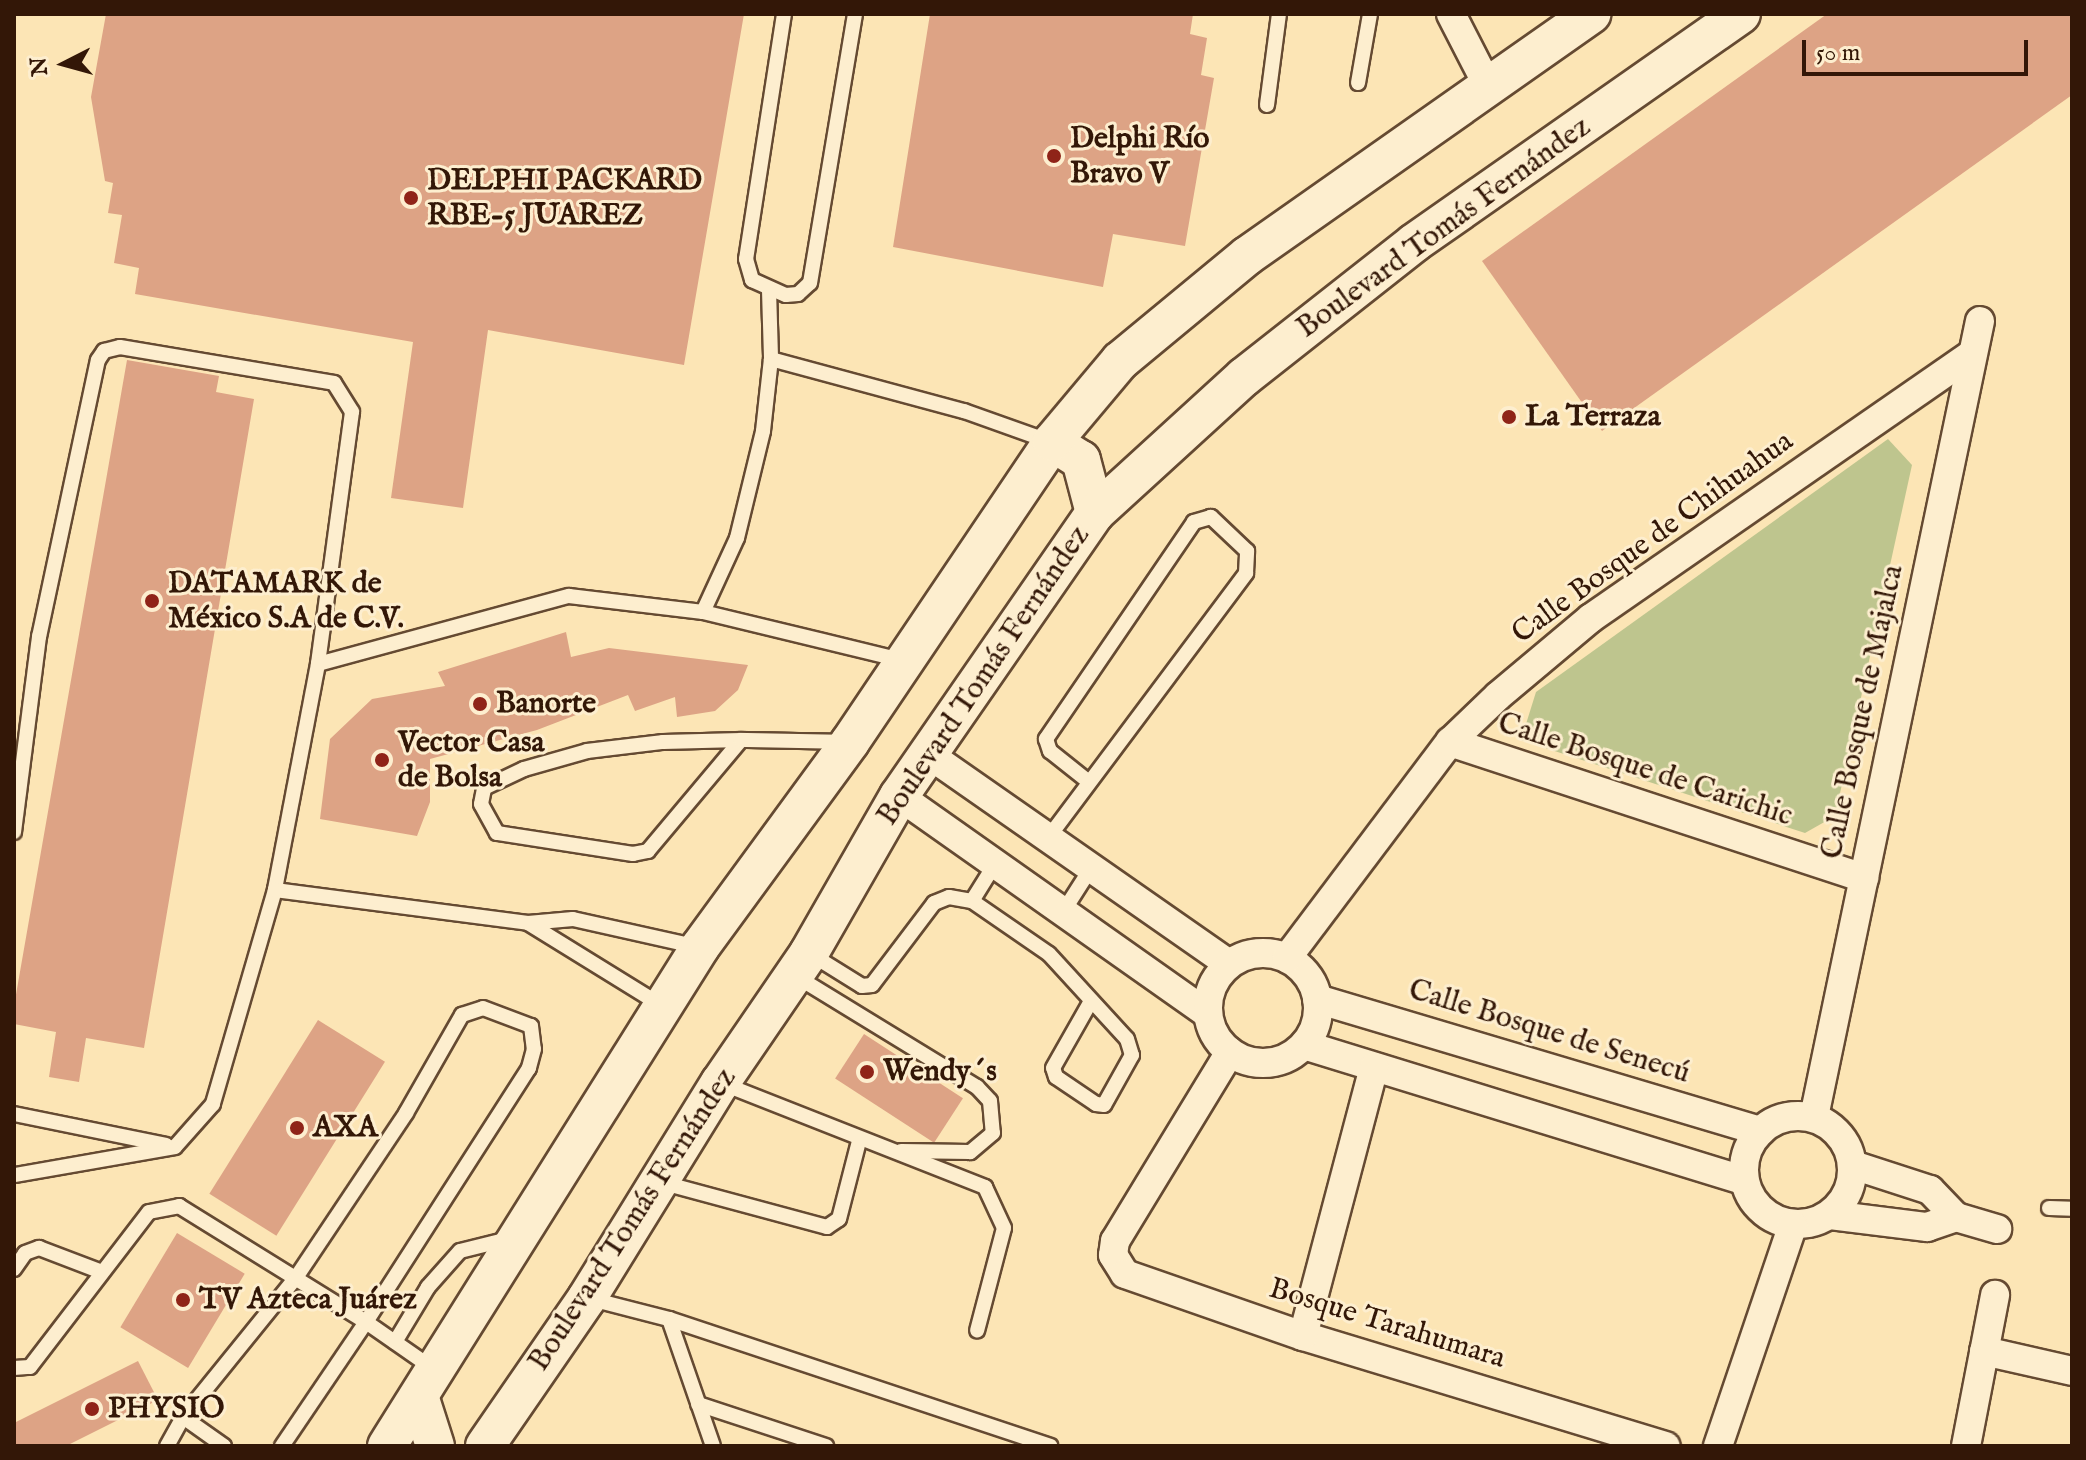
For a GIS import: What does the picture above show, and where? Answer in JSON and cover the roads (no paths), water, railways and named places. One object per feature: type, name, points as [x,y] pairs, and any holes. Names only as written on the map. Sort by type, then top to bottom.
[{"type":"main road","points":[[387,1446],[700,947],[850,742],[1052,442],[1120,361],[1247,256],[1591,14]]},
{"type":"main road","name":"Boulevard Tomás Fernández","points":[[485,1446],[587,1298],[720,1083],[802,964],[899,796],[1095,513],[1244,377],[1414,243],[1741,14]]},
{"type":"main road","points":[[1052,442],[1081,460],[1095,513]]},
{"type":"main road","points":[[428,1385],[435,1446]]},
{"type":"street","points":[[1451,14],[1489,88]]},
{"type":"street","name":"Calle Bosque de Majalca","points":[[1814,1117],[1970,356],[1980,321]]},
{"type":"street","name":"Calle Bosque de Chihuahua","points":[[1287,958],[1450,742],[1591,618],[1970,356]]},
{"type":"street","name":"Calle Bosque de Carichic","points":[[1450,742],[1864,878]]},
{"type":"street","points":[[928,754],[1229,964]]},
{"type":"street","points":[[899,796],[1208,1014]]},
{"type":"street","points":[[1269,953],[1287,958],[1302,969],[1317,999],[1317,1018],[1304,1045],[1289,1057],[1262,1063],[1230,1052],[1217,1038],[1208,1014],[1213,987],[1229,964],[1246,955],[1269,953]]},
{"type":"street","name":"Calle Bosque de Senecú","points":[[1317,999],[1761,1131]]},
{"type":"street","points":[[1304,1045],[1745,1181]]},
{"type":"street","name":"Bosque Tarahumara","points":[[1230,1052],[1115,1241],[1113,1255],[1125,1274],[1303,1336],[1666,1446]]},
{"type":"street","points":[[1303,1336],[1374,1067]]},
{"type":"street","points":[[1830,1215],[1844,1201],[1853,1165],[1837,1131],[1814,1117],[1776,1120],[1761,1131],[1744,1162],[1745,1181],[1764,1213],[1793,1225],[1830,1215],[1927,1227],[1956,1217]]},
{"type":"street","points":[[1853,1165],[1930,1190],[1956,1217],[1997,1229]]},
{"type":"street","points":[[1718,1446],[1793,1225]]},
{"type":"street","points":[[1966,1446],[1995,1295]]},
{"type":"street","points":[[1984,1351],[2072,1371]]},
{"type":"lane","points":[[784,14],[746,259],[752,280],[769,290],[798,294],[810,283],[855,14]]},
{"type":"lane","points":[[1267,105],[1279,14]]},
{"type":"lane","points":[[1358,83],[1370,14]]},
{"type":"lane","points":[[703,612],[737,538],[763,431],[771,359],[769,290]]},
{"type":"lane","points":[[14,832],[39,637],[98,360],[104,351],[120,347],[334,383],[342,391],[352,412],[318,664],[275,890],[213,1104],[175,1147],[14,1175]]},
{"type":"lane","points":[[771,359],[964,411],[1052,442]]},
{"type":"lane","points":[[1048,838],[1246,573],[1247,551],[1211,517],[1194,522],[1046,739],[1050,751],[1089,782]]},
{"type":"lane","points":[[318,664],[569,596],[703,612],[905,661]]},
{"type":"lane","points":[[741,740],[648,851],[633,854],[497,833],[481,804],[484,788],[524,769],[587,751],[741,740],[850,742]]},
{"type":"lane","points":[[972,901],[995,864]]},
{"type":"lane","points":[[1063,912],[1091,868]]},
{"type":"lane","points":[[275,890],[528,923],[573,919],[700,947]]},
{"type":"lane","points":[[802,964],[862,986],[872,985],[934,903],[949,897],[972,901],[1049,954],[1127,1039],[1132,1055],[1104,1105],[1056,1077],[1053,1068],[1091,1001]]},
{"type":"lane","points":[[528,923],[664,1007]]},
{"type":"lane","points":[[802,964],[977,1087],[990,1101],[993,1133],[970,1152],[880,1149]]},
{"type":"lane","points":[[167,1446],[183,1417],[297,1276],[406,1113],[462,1015],[483,1008],[531,1026],[534,1049],[529,1068],[366,1322],[282,1446]]},
{"type":"lane","points":[[720,1083],[859,1141],[985,1187],[1004,1228],[977,1331]]},
{"type":"lane","points":[[14,1114],[175,1147]]},
{"type":"lane","points":[[660,1182],[827,1227],[839,1219],[859,1141]]},
{"type":"lane","points":[[14,1368],[30,1367],[149,1212],[179,1206],[297,1276],[395,1342],[428,1385]]},
{"type":"lane","points":[[2049,1208],[2072,1209]]},
{"type":"lane","points":[[395,1342],[428,1287],[460,1251],[517,1238]]},
{"type":"lane","points":[[14,1269],[25,1253],[39,1248],[102,1272]]},
{"type":"lane","points":[[587,1298],[669,1319],[1050,1446]]},
{"type":"lane","points":[[669,1319],[713,1446]]},
{"type":"lane","points":[[698,1404],[826,1446]]},
{"type":"lane","points":[[183,1417],[224,1446]]},
{"type":"place","name":"Delphi Río Bravo V","points":[[1054,156]]},
{"type":"place","name":"DELPHI PACKARD RBE-5 JUAREZ","points":[[411,198]]},
{"type":"place","name":"La Terraza","points":[[1509,417]]},
{"type":"place","name":"DATAMARK de México S.A de C.V.","points":[[152,601]]},
{"type":"place","name":"Banorte","points":[[480,704]]},
{"type":"place","name":"Vector Casa de Bolsa","points":[[382,760]]},
{"type":"place","name":"Wendy´s","points":[[867,1072]]},
{"type":"place","name":"AXA","points":[[297,1128]]},
{"type":"place","name":"TV Azteca Juárez","points":[[183,1300]]},
{"type":"place","name":"PHYSIO","points":[[92,1409]]}]
